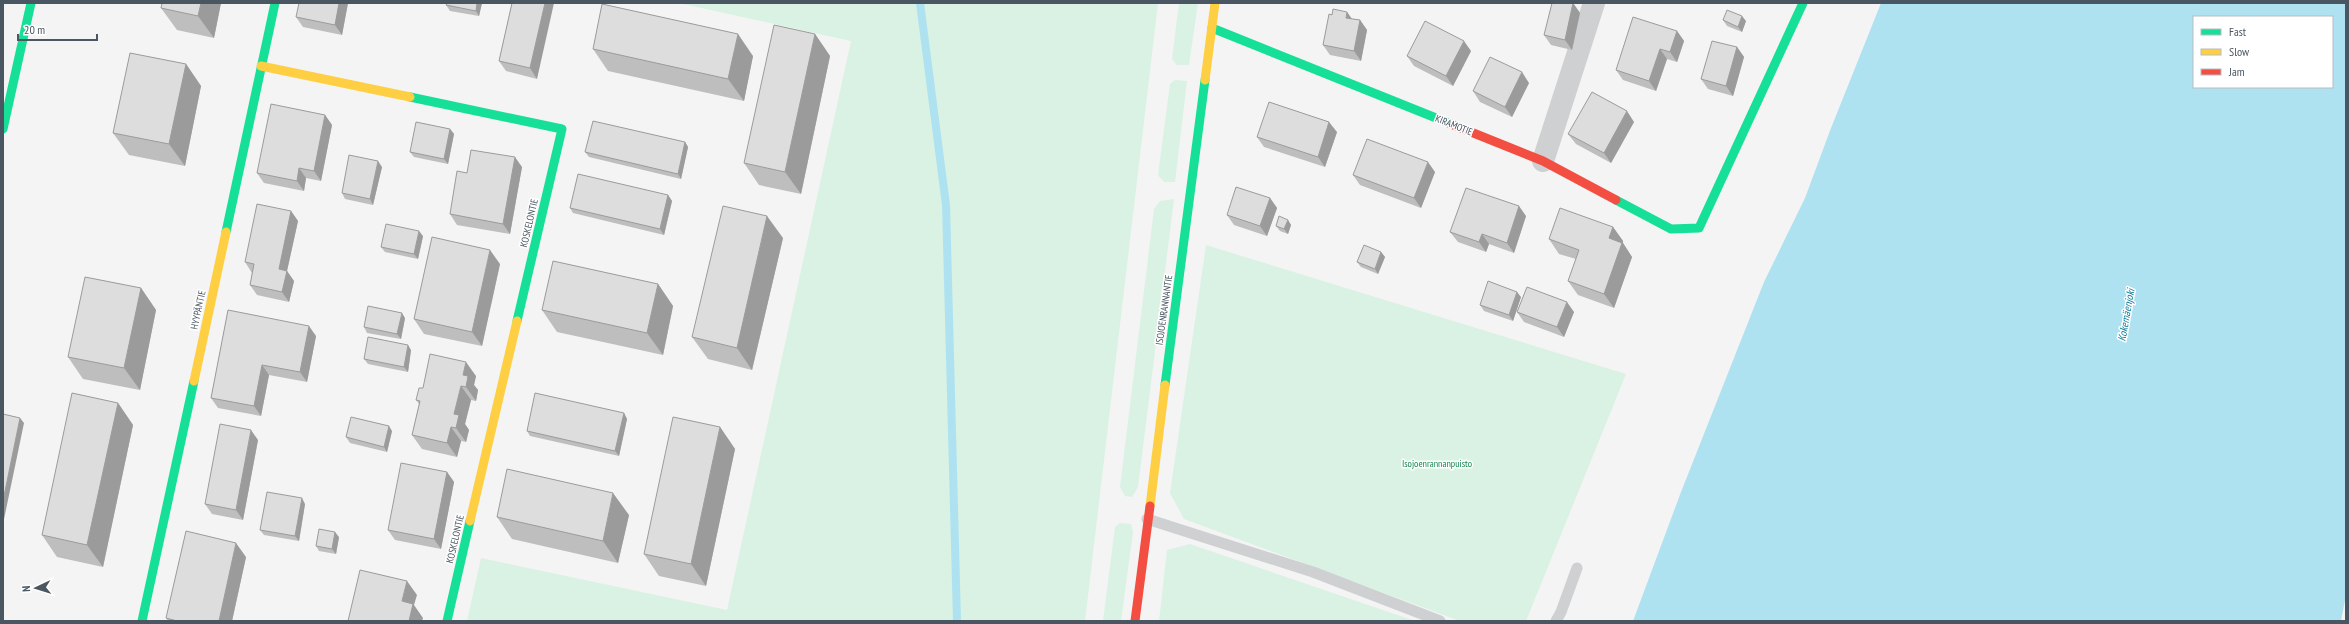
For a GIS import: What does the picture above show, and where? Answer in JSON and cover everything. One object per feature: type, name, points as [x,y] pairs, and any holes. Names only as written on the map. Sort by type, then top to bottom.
[{"type":"street","points":[[3,129],[31,3]]},
{"type":"street","name":"HYYPÄNTIE","points":[[142,621],[275,3]]},
{"type":"street","name":"ISOJOENRANNANTIE","points":[[1136,621],[1147,519],[1215,3]]},
{"type":"street","points":[[1543,161],[1594,3]]},
{"type":"street","name":"KIRAMOTIE","points":[[1212,28],[1543,161],[1671,229],[1699,228],[1802,3]]},
{"type":"street","name":"KOSKELONTIE","points":[[261,66],[562,129],[447,621]]},
{"type":"lane","points":[[1147,519],[1313,572],[1440,621]]},
{"type":"lane","points":[[1556,621],[1561,612],[1577,568]]},
{"type":"green space","points":[[679,3],[1158,3],[1085,621],[467,621],[481,558],[727,610],[851,41]]},
{"type":"green space","points":[[1179,3],[1198,3],[1189,65],[1177,65],[1172,59]]},
{"type":"green space","points":[[1175,80],[1187,81],[1175,182],[1164,182],[1158,175],[1170,84]]},
{"type":"green space","points":[[1174,199],[1138,487],[1132,497],[1125,496],[1120,487],[1154,209],[1160,201]]},
{"type":"green space","name":"Isojoenrannanpuisto","points":[[1206,245],[1626,374],[1526,621],[1460,621],[1184,519],[1170,493]]},
{"type":"green space","points":[[1120,523],[1131,524],[1133,532],[1121,621],[1103,621],[1115,527]]},
{"type":"green space","points":[[1190,544],[1415,621],[1159,621],[1167,550]]},
{"type":"water","name":"Kokemäenjoki","points":[[1881,3],[2346,3],[2346,595],[2341,621],[1633,621],[1681,492],[1764,282],[1805,198]]},
{"type":"building","points":[[162,3],[201,3],[198,16],[161,8]]},
{"type":"building","points":[[299,3],[339,3],[335,25],[296,17]]},
{"type":"building","points":[[447,3],[477,3],[476,11],[446,5]]},
{"type":"building","points":[[512,3],[545,3],[530,68],[499,61]]},
{"type":"building","points":[[1552,3],[1573,3],[1565,40],[1544,35]]},
{"type":"building","points":[[602,4],[738,34],[728,79],[593,49]]},
{"type":"building","points":[[1333,9],[1347,12],[1346,18],[1360,20],[1354,51],[1323,45],[1329,14],[1332,15]]},
{"type":"building","points":[[1727,10],[1742,16],[1738,27],[1723,20]]},
{"type":"building","points":[[1633,17],[1677,31],[1670,52],[1660,49],[1649,81],[1616,70]]},
{"type":"building","points":[[1425,21],[1464,41],[1446,76],[1407,56]]},
{"type":"building","points":[[774,25],[815,34],[785,172],[744,163]]},
{"type":"building","points":[[1712,41],[1737,47],[1726,86],[1701,79]]},
{"type":"building","points":[[130,53],[186,64],[169,144],[113,133]]},
{"type":"building","points":[[1490,57],[1522,72],[1505,107],[1473,91]]},
{"type":"building","points":[[1592,92],[1627,111],[1604,153],[1568,134]]},
{"type":"building","points":[[1269,102],[1329,122],[1318,157],[1257,137]]},
{"type":"building","points":[[271,104],[325,115],[314,171],[299,168],[297,181],[257,173]]},
{"type":"building","points":[[593,121],[685,142],[678,174],[585,152]]},
{"type":"building","points":[[416,122],[450,129],[444,159],[410,152]]},
{"type":"building","points":[[1367,139],[1428,162],[1414,198],[1353,175]]},
{"type":"building","points":[[471,150],[515,157],[503,224],[450,214],[457,171],[467,173]]},
{"type":"building","points":[[349,155],[378,161],[370,199],[342,193]]},
{"type":"building","points":[[578,174],[668,195],[660,229],[570,208]]},
{"type":"building","points":[[1236,187],[1270,198],[1260,226],[1227,215]]},
{"type":"building","points":[[1466,188],[1519,206],[1507,243],[1482,234],[1479,242],[1450,232]]},
{"type":"building","points":[[257,204],[291,211],[279,269],[287,271],[282,292],[250,285],[254,264],[245,262]]},
{"type":"building","points":[[723,206],[767,216],[737,348],[692,337]]},
{"type":"building","points":[[1560,208],[1613,227],[1609,238],[1622,243],[1604,294],[1568,281],[1579,250],[1549,239]]},
{"type":"building","points":[[1279,216],[1288,220],[1284,229],[1276,226]]},
{"type":"building","points":[[386,224],[419,231],[414,254],[381,247]]},
{"type":"building","points":[[432,237],[490,250],[472,332],[414,319]]},
{"type":"building","points":[[1364,245],[1381,252],[1375,269],[1357,262]]},
{"type":"building","points":[[553,261],[658,284],[647,333],[542,310]]},
{"type":"building","points":[[85,277],[141,288],[124,368],[68,357]]},
{"type":"building","points":[[1488,281],[1517,292],[1509,315],[1480,305]]},
{"type":"building","points":[[1527,287],[1567,302],[1557,327],[1517,312]]},
{"type":"building","points":[[368,306],[402,313],[397,334],[364,327]]},
{"type":"building","points":[[228,310],[309,326],[300,372],[262,365],[254,406],[211,398]]},
{"type":"building","points":[[368,337],[408,345],[404,367],[364,359]]},
{"type":"building","points":[[430,354],[466,362],[463,375],[468,376],[466,387],[461,386],[454,414],[459,415],[456,428],[451,427],[447,443],[412,435],[420,401],[416,400],[419,388],[423,388]]},
{"type":"building","points":[[72,393],[118,403],[87,545],[42,535]]},
{"type":"building","points":[[535,393],[624,413],[615,451],[527,431]]},
{"type":"building","points":[[3,414],[20,418],[3,501]]},
{"type":"building","points":[[351,417],[389,426],[384,447],[346,437]]},
{"type":"building","points":[[673,417],[720,427],[691,564],[644,554]]},
{"type":"building","points":[[220,424],[251,430],[236,510],[205,504]]},
{"type":"building","points":[[401,463],[447,472],[434,539],[388,530]]},
{"type":"building","points":[[507,469],[613,493],[603,541],[497,517]]},
{"type":"building","points":[[267,492],[302,498],[295,536],[260,530]]},
{"type":"building","points":[[319,529],[335,532],[332,549],[316,546]]},
{"type":"building","points":[[186,531],[236,543],[219,621],[177,621],[166,618]]},
{"type":"building","points":[[360,570],[407,581],[402,601],[413,604],[409,621],[348,621]]},
{"type":"waterway","points":[[920,3],[946,205],[957,621]]},
{"type":"traffic: fast","points":[[3,129],[31,3]]},
{"type":"traffic: fast","points":[[226,232],[275,3]]},
{"type":"traffic: fast","points":[[1616,200],[1671,229],[1699,228],[1803,3]]},
{"type":"traffic: fast","points":[[1212,28],[1451,124]]},
{"type":"traffic: fast","points":[[1165,385],[1205,80]]},
{"type":"traffic: fast","points":[[410,97],[562,129],[517,321]]},
{"type":"traffic: fast","points":[[142,621],[194,381]]},
{"type":"traffic: fast","points":[[447,621],[470,521]]},
{"type":"traffic: slow","points":[[1205,80],[1215,3]]},
{"type":"traffic: slow","points":[[261,66],[410,97]]},
{"type":"traffic: slow","points":[[194,381],[226,232]]},
{"type":"traffic: slow","points":[[470,521],[517,321]]},
{"type":"traffic: slow","points":[[1150,506],[1165,385]]},
{"type":"traffic: jam","points":[[1451,124],[1543,161],[1616,200]]},
{"type":"traffic: jam","points":[[1135,621],[1150,506]]}]
